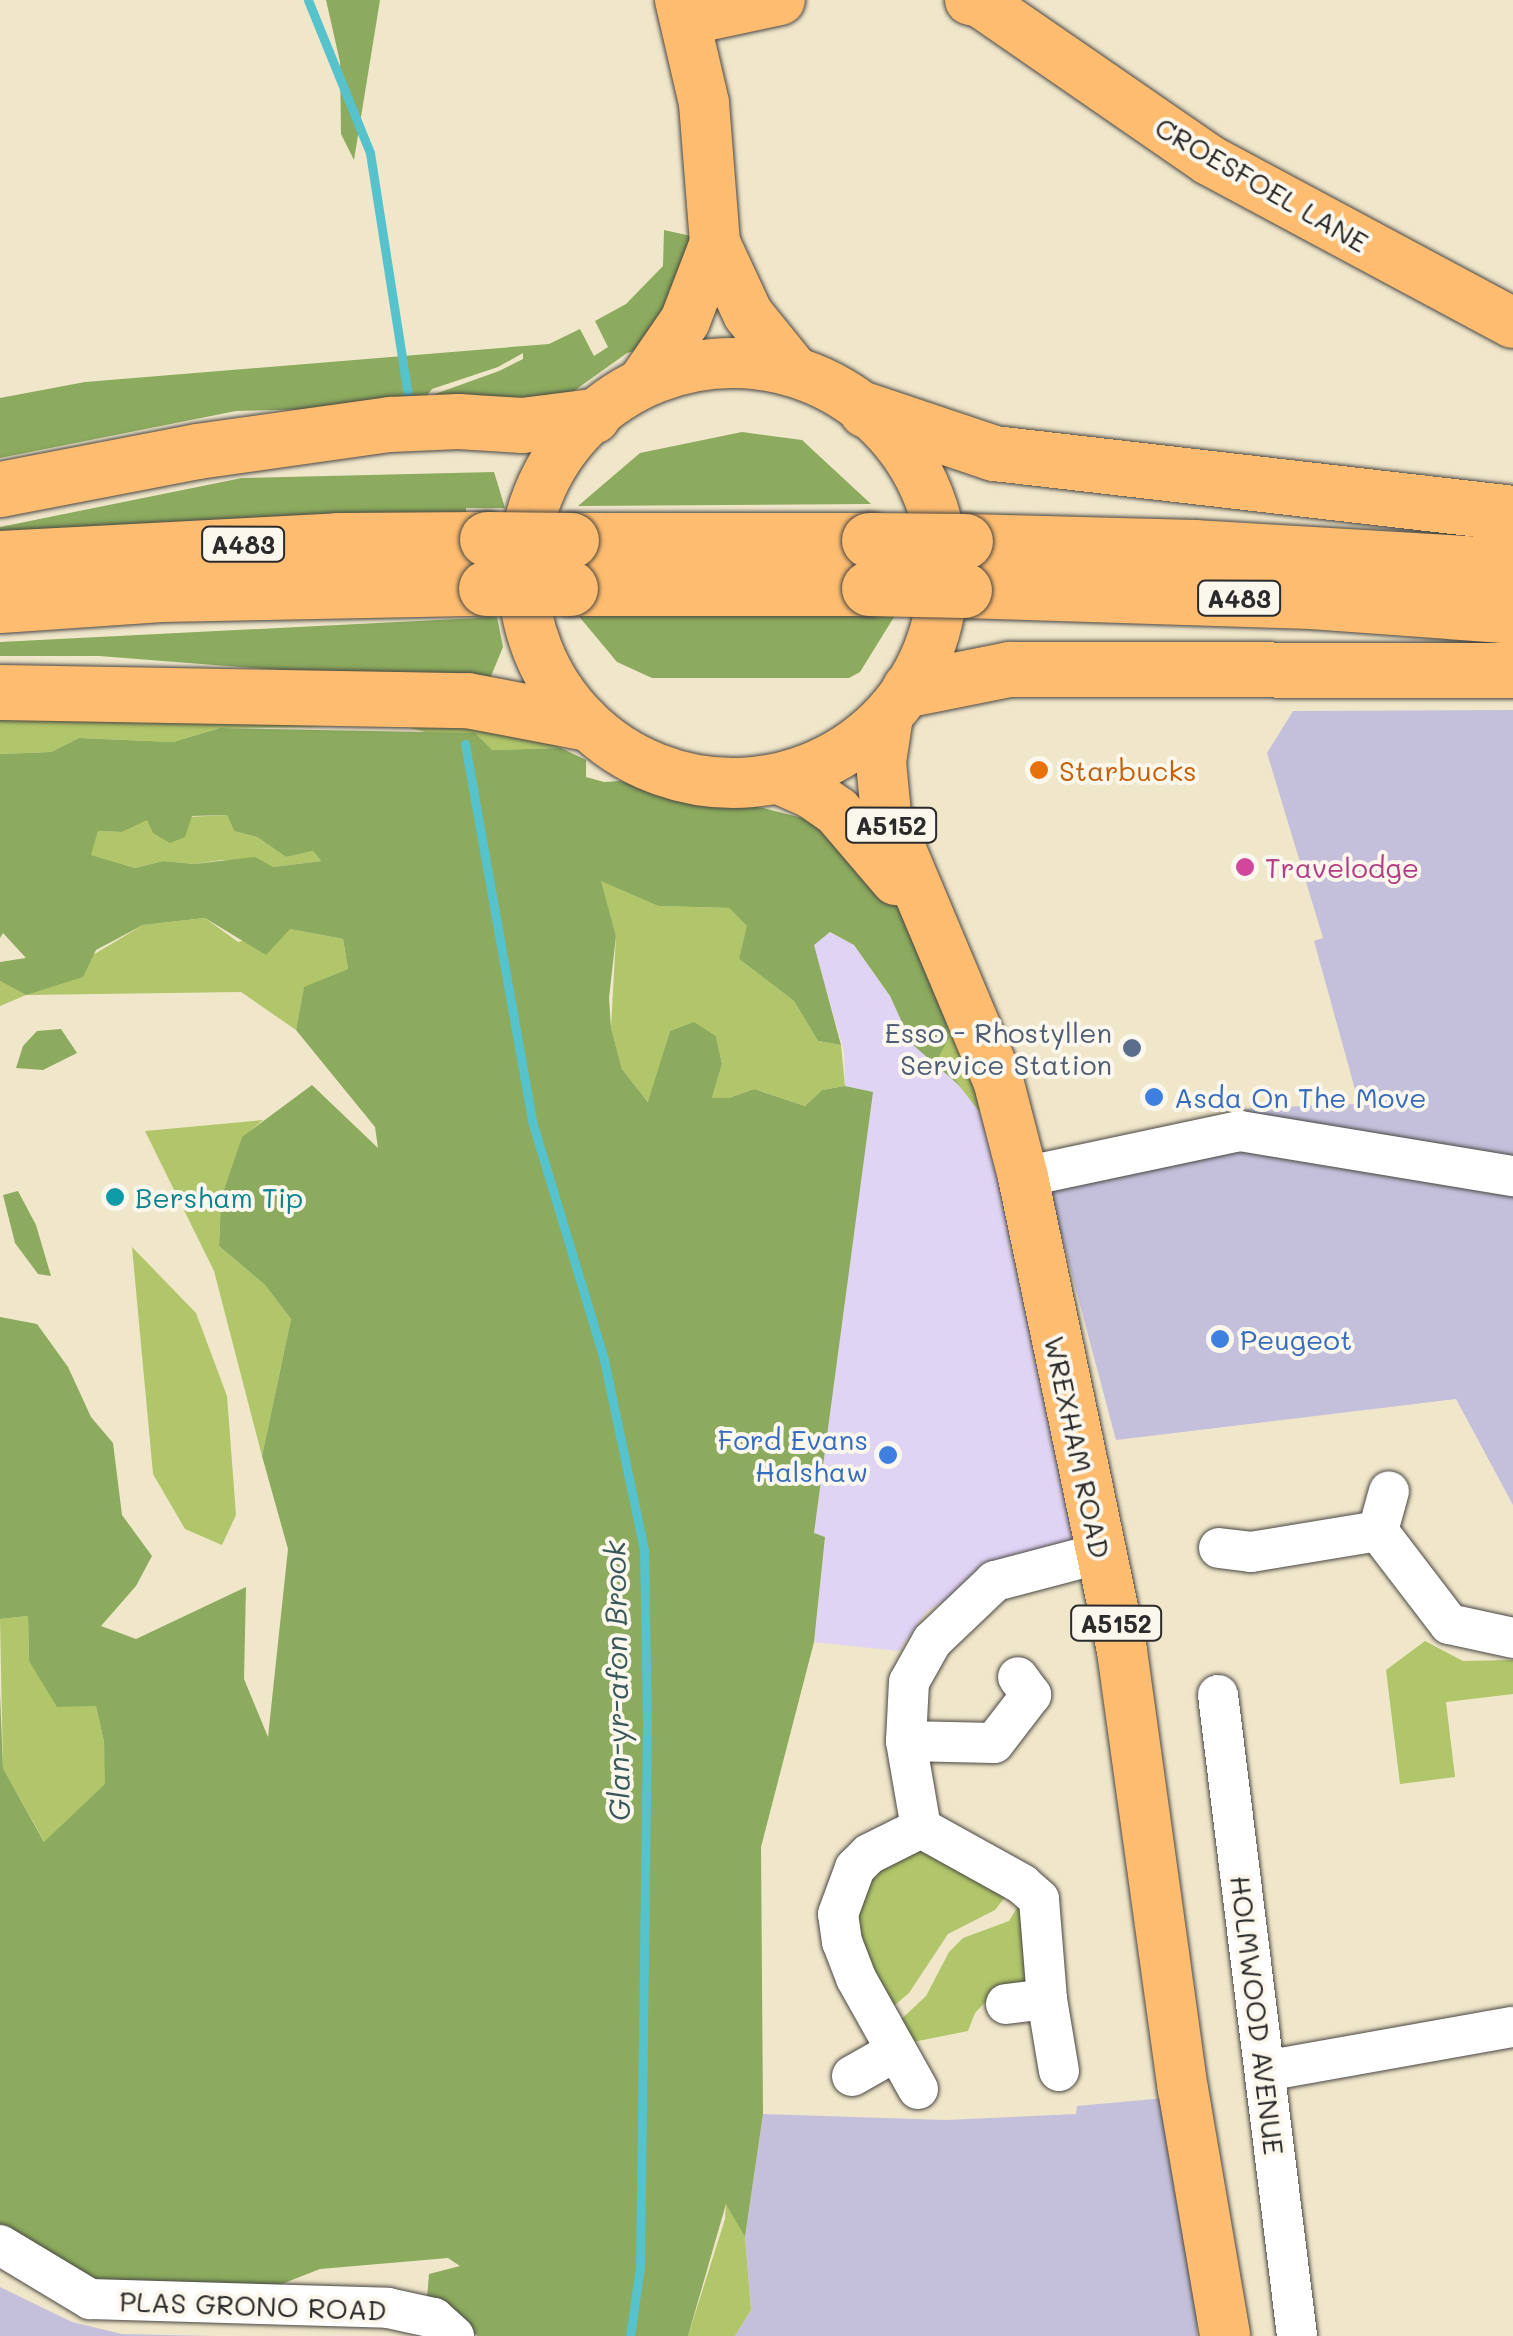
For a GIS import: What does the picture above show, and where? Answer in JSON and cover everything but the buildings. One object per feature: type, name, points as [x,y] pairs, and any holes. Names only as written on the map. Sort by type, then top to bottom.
[{"type":"highway","points":[[866,410],[994,453],[1513,513]]},
{"type":"highway","points":[[0,489],[196,450],[390,424],[458,421],[522,425],[592,416]]},
{"type":"highway","name":"A483","points":[[0,558],[338,540],[487,564]]},
{"type":"highway","name":"A483","points":[[0,605],[487,564],[964,565],[1195,546],[1513,566]]},
{"type":"highway","name":"A483","points":[[964,565],[1292,600],[1513,616]]},
{"type":"highway","points":[[898,702],[1009,669],[1513,670]]},
{"type":"highway","points":[[0,692],[468,700],[582,722]]},
{"type":"main road","points":[[643,382],[685,321],[715,242],[704,103],[683,10],[780,0]]},
{"type":"main road","name":"CROESFOEL LANE","points":[[970,0],[980,2],[1210,160],[1513,323]]},
{"type":"main road","points":[[715,242],[748,314],[794,371]]},
{"type":"main road","points":[[717,363],[756,363],[794,371],[832,387],[866,410],[902,447],[927,492],[941,541],[939,609],[932,642],[898,702],[838,756],[779,779],[708,783],[640,764],[582,722],[543,667],[523,601],[525,533],[549,469],[592,416],[643,382],[679,369],[717,363]]},
{"type":"main road","name":"WREXHAM ROAD","points":[[898,702],[881,790],[933,928],[998,1080],[1023,1177],[1122,1651],[1183,2089],[1225,2336]]},
{"type":"main road","name":"WREXHAM ROAD","points":[[779,779],[811,792],[861,834],[933,928]]},
{"type":"street","points":[[1023,1177],[1240,1131],[1513,1176]]},
{"type":"street","points":[[1378,1531],[1389,1491]]},
{"type":"street","points":[[1241,1560],[1378,1531]]},
{"type":"street","points":[[1378,1531],[1449,1624],[1513,1638]]},
{"type":"street","points":[[921,1828],[906,1740],[909,1682],[932,1641],[994,1580],[1101,1553]]},
{"type":"street","points":[[906,1740],[994,1743],[1030,1694],[1018,1677]]},
{"type":"street","name":"HOLMWOOD AVENUE","points":[[1218,1695],[1297,2336]]},
{"type":"street","points":[[921,1828],[1022,1884],[1039,1900],[1047,1999],[1059,2071]]},
{"type":"street","points":[[918,2090],[856,1978],[842,1942],[838,1914],[855,1868],[870,1854],[921,1828]]},
{"type":"street","points":[[1006,2004],[1047,1999]]},
{"type":"street","points":[[1265,2071],[1513,2027]]},
{"type":"street","points":[[852,2076],[896,2050]]},
{"type":"street","name":"PLAS GRONO ROAD","points":[[0,2244],[90,2299],[388,2308],[434,2318],[454,2336]]},
{"type":"shaded area","points":[[1513,710],[1513,1505],[1456,1399],[1116,1440],[1041,1158],[1252,1108],[1359,1104],[1314,941],[1323,938],[1267,753],[1293,711]]},
{"type":"shaded area","points":[[830,932],[854,945],[890,996],[913,1044],[961,1087],[981,1114],[1005,1180],[1080,1540],[973,1572],[970,1585],[927,1611],[899,1651],[814,1642],[825,1538],[814,1533],[872,1092],[845,1086],[844,1051],[813,945]]},
{"type":"shaded area","points":[[1165,2098],[1196,2276],[1197,2336],[735,2336],[751,2310],[745,2237],[763,2114],[946,2120],[1076,2114],[1077,2106]]},
{"type":"shaded area","points":[[0,2287],[72,2322],[122,2334],[213,2336],[0,2336]]},
{"type":"green space","points":[[326,0],[380,0],[354,160],[341,134],[340,62]]},
{"type":"green space","points":[[664,230],[691,236],[656,346],[627,353],[557,403],[432,406],[435,394],[499,371],[523,359],[523,353],[498,367],[432,389],[418,407],[236,411],[0,458],[0,398],[85,382],[549,344],[580,329],[594,356],[608,347],[595,321],[626,304],[663,266]]},
{"type":"green space","points":[[742,432],[802,440],[871,504],[578,506],[640,453]]},
{"type":"green space","points":[[494,472],[505,508],[466,508],[466,514],[0,538],[0,527],[242,478]]},
{"type":"green space","points":[[899,609],[860,672],[849,678],[652,678],[617,662],[577,614]]},
{"type":"green space","points":[[497,617],[503,647],[487,686],[99,656],[0,656],[0,642]]},
{"type":"green space","points":[[46,710],[325,727],[220,728],[173,742],[79,738],[51,752],[0,754],[0,711]]},
{"type":"green space","points":[[479,723],[541,738],[561,748],[491,750],[410,728]]},
{"type":"green space","points":[[220,728],[475,733],[492,750],[561,748],[586,760],[586,777],[604,782],[620,781],[818,822],[882,880],[935,966],[949,1038],[938,1058],[961,1087],[912,1044],[890,996],[854,945],[830,932],[814,945],[841,1045],[818,1041],[794,1001],[739,959],[747,926],[729,908],[658,906],[601,881],[616,936],[609,998],[611,1028],[622,1069],[648,1102],[670,1031],[694,1022],[716,1036],[722,1064],[712,1098],[729,1098],[754,1089],[805,1106],[822,1090],[845,1086],[873,1092],[814,1533],[825,1537],[814,1642],[761,1847],[763,2114],[745,2237],[726,2204],[688,2336],[478,2336],[427,2298],[429,2274],[460,2266],[448,2258],[320,2269],[264,2291],[92,2285],[0,2231],[0,1693],[3,1768],[44,1842],[105,1784],[104,1742],[96,1706],[57,1707],[29,1661],[28,1616],[0,1619],[0,1317],[37,1324],[68,1367],[91,1417],[113,1443],[122,1515],[152,1556],[136,1586],[101,1626],[136,1639],[246,1587],[244,1679],[268,1737],[288,1549],[262,1456],[291,1319],[265,1285],[219,1246],[221,1198],[242,1137],[312,1085],[378,1148],[375,1127],[296,1030],[304,987],[348,969],[343,939],[290,929],[266,955],[205,918],[143,925],[96,950],[83,977],[26,995],[0,981],[0,962],[26,958],[3,933],[0,938],[0,754],[51,752],[79,738],[173,742]],"holes":[[[227,815],[234,831],[257,837],[286,857],[313,851],[321,861],[273,867],[255,857],[194,864],[163,861],[135,868],[91,855],[98,831],[122,832],[147,820],[153,833],[170,843],[185,837],[192,816]]]},
{"type":"green space","points":[[227,815],[234,831],[257,837],[286,857],[313,851],[321,861],[273,867],[222,860],[194,864],[163,861],[135,868],[90,855],[98,831],[122,832],[147,819]]},
{"type":"green space","points":[[600,880],[658,906],[729,908],[748,926],[739,959],[794,1001],[818,1041],[841,1045],[845,1086],[822,1090],[805,1106],[754,1089],[729,1098],[712,1098],[722,1064],[716,1036],[694,1023],[670,1031],[649,1103],[622,1069],[611,1028],[616,936]]},
{"type":"green space","points":[[205,918],[238,942],[290,929],[343,939],[348,969],[304,988],[296,1030],[241,992],[26,995],[143,925]]},
{"type":"green space","points":[[0,981],[26,995],[0,1006]]},
{"type":"green space","points":[[940,1000],[965,1033],[981,1114],[938,1058]]},
{"type":"green space","points":[[61,1029],[77,1053],[43,1070],[16,1068],[23,1046],[37,1031]]},
{"type":"green space","points":[[263,1120],[242,1138],[221,1198],[219,1246],[265,1285],[291,1319],[262,1456],[214,1271],[145,1131]]},
{"type":"green space","points":[[18,1191],[36,1225],[51,1276],[38,1274],[15,1243],[3,1195]]},
{"type":"green space","points":[[132,1247],[196,1313],[227,1396],[236,1515],[222,1545],[185,1529],[153,1474]]},
{"type":"green space","points":[[28,1616],[29,1661],[96,1706],[104,1742],[106,1784],[45,1843],[3,1768],[0,1619]]},
{"type":"green space","points":[[1425,1641],[1463,1661],[1513,1660],[1513,1694],[1446,1702],[1455,1777],[1400,1784],[1386,1670]]},
{"type":"green space","points":[[908,1844],[1013,1887],[995,1910],[948,1934],[909,1993],[889,2010],[853,1917],[862,1879]]},
{"type":"green space","points":[[1023,1898],[1027,1983],[993,1994],[975,2013],[968,2031],[908,2043],[896,2024],[926,1996],[949,1952],[963,1938],[1009,1921]]},
{"type":"green space","points":[[726,2202],[745,2237],[751,2310],[735,2336],[688,2336],[725,2219]]},
{"type":"waterway","points":[[308,0],[370,153],[408,395]]},
{"type":"waterway","name":"Glan-yr-afon Brook","points":[[465,744],[532,1121],[604,1360],[644,1550],[647,1725],[640,2267],[630,2336]]},
{"type":"place","name":"Starbucks","points":[[1039,770]]},
{"type":"place","name":"Travelodge","points":[[1245,867]]},
{"type":"place","name":"Esso - Rhostyllen Service Station","points":[[1132,1048]]},
{"type":"place","name":"Asda On The Move","points":[[1154,1097]]},
{"type":"place","name":"Bersham Tip","points":[[115,1197]]},
{"type":"place","name":"Peugeot","points":[[1220,1339]]},
{"type":"place","name":"Ford Evans Halshaw","points":[[888,1455]]}]
